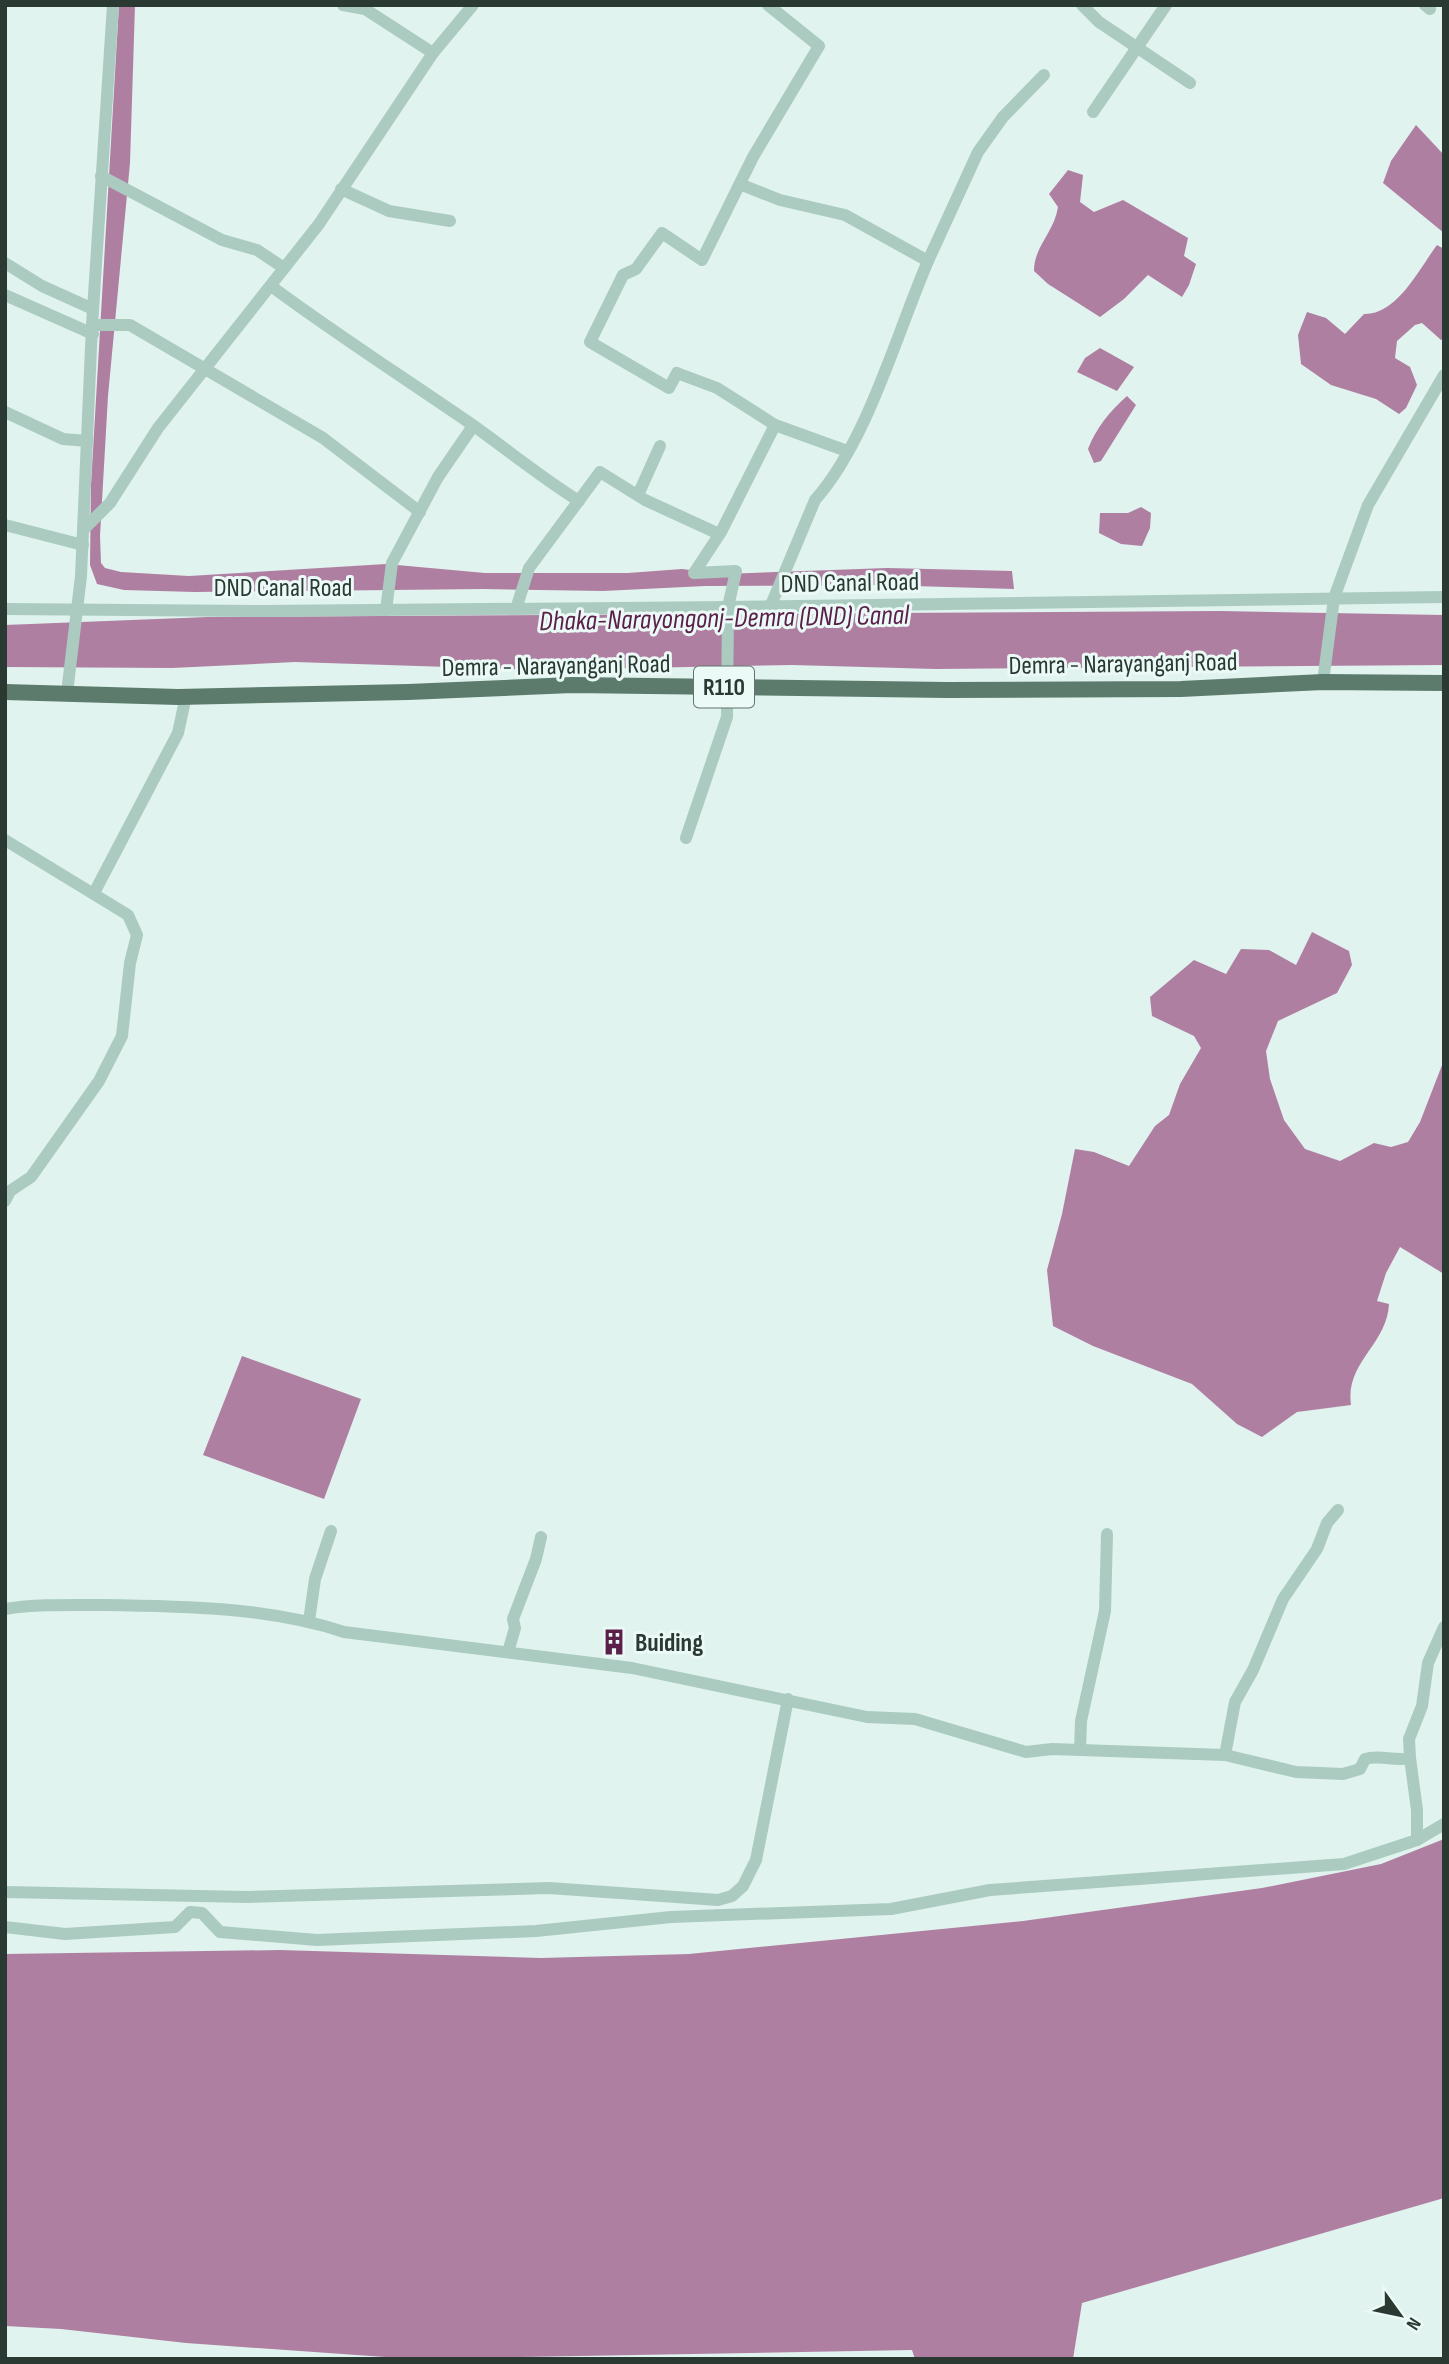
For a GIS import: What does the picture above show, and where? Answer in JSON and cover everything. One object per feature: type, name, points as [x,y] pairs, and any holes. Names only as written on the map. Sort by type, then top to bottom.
[{"type":"main road","name":"Demra - Narayanganj Road","points":[[5,692],[186,696],[408,692],[572,685],[1167,689],[1323,682],[1444,682]]},
{"type":"street","points":[[68,694],[79,609],[93,309],[113,5]]},
{"type":"street","points":[[343,5],[365,9],[433,53]]},
{"type":"street","points":[[84,529],[110,503],[158,428],[271,286],[341,190],[433,53],[473,5]]},
{"type":"street","points":[[768,5],[819,46],[784,111],[753,157],[742,185],[702,260],[662,233],[636,269],[623,275],[590,342],[669,388],[677,373],[717,388],[775,425],[847,451]]},
{"type":"street","points":[[1082,5],[1099,22],[1190,83]]},
{"type":"street","points":[[1093,112],[1166,5]]},
{"type":"street","points":[[771,605],[815,500],[827,486],[876,394],[928,261],[978,152],[1003,117],[1044,75]]},
{"type":"street","points":[[101,176],[222,240],[257,250],[284,268]]},
{"type":"street","points":[[742,185],[780,200],[845,215],[928,261]]},
{"type":"street","points":[[341,190],[388,211],[450,222]]},
{"type":"street","points":[[5,263],[42,286],[93,309]]},
{"type":"street","points":[[271,286],[353,346],[474,426],[539,477],[579,501]]},
{"type":"street","points":[[5,295],[93,330],[130,325],[323,438],[420,512]]},
{"type":"street","points":[[1323,682],[1334,598],[1368,505],[1444,375]]},
{"type":"street","points":[[5,412],[63,439],[88,441]]},
{"type":"street","points":[[686,838],[727,718],[728,607],[736,571],[694,573],[719,534],[775,425]]},
{"type":"street","points":[[386,610],[392,563],[438,477],[474,426]]},
{"type":"street","points":[[638,495],[660,446]]},
{"type":"street","points":[[516,609],[529,568],[600,472],[638,495],[719,534]]},
{"type":"street","points":[[5,525],[83,545]]},
{"type":"street","name":"DND Canal Road","points":[[5,609],[516,609],[1444,597]]},
{"type":"street","points":[[94,894],[178,733],[186,696]]},
{"type":"street","points":[[5,840],[128,915],[136,927],[122,1036],[99,1081],[31,1177],[10,1191],[5,1201]]},
{"type":"street","points":[[1225,1755],[1235,1702],[1253,1670],[1283,1599],[1317,1549],[1327,1524],[1338,1510]]},
{"type":"street","points":[[309,1621],[315,1579],[331,1531]]},
{"type":"street","points":[[1080,1750],[1081,1721],[1105,1611],[1107,1534]]},
{"type":"street","points":[[508,1652],[515,1629],[513,1619],[536,1559],[541,1537]]},
{"type":"street","points":[[5,1609],[29,1605],[160,1605],[309,1621],[344,1632],[632,1668],[866,1717],[915,1719],[1026,1752],[1080,1750],[1225,1755],[1296,1772],[1343,1774],[1360,1769],[1365,1759],[1378,1755],[1402,1760],[1410,1758]]},
{"type":"street","points":[[1417,1840],[1417,1810],[1409,1740],[1422,1706],[1428,1663],[1444,1627]]},
{"type":"street","points":[[5,1892],[247,1897],[549,1888],[718,1900],[732,1896],[743,1886],[756,1860],[788,1699]]},
{"type":"street","points":[[5,1927],[65,1934],[175,1927],[190,1912],[202,1913],[220,1932],[317,1940],[536,1931],[671,1917],[891,1909],[990,1890],[1344,1864],[1417,1840],[1444,1824]]},
{"type":"water","points":[[119,5],[135,5],[130,163],[108,396],[100,536],[101,563],[105,568],[121,572],[189,576],[386,564],[485,573],[628,573],[682,569],[724,574],[887,568],[1012,571],[1014,589],[880,585],[705,586],[603,591],[483,589],[195,592],[124,590],[97,584],[90,565],[91,485]]},
{"type":"water","points":[[1416,125],[1444,155],[1444,233],[1383,183],[1391,161]]},
{"type":"water","points":[[1068,170],[1083,175],[1080,202],[1094,212],[1123,200],[1188,238],[1184,256],[1196,264],[1182,297],[1148,275],[1124,299],[1100,317],[1048,284],[1034,271],[1037,254],[1053,224],[1058,207],[1049,194]]},
{"type":"water","points":[[1437,245],[1444,249],[1444,338],[1441,340],[1422,323],[1415,325],[1397,341],[1395,358],[1410,367],[1417,385],[1406,408],[1399,414],[1376,399],[1331,385],[1301,364],[1298,335],[1307,312],[1326,318],[1345,334],[1364,314],[1387,307],[1397,299]]},
{"type":"water","points":[[1100,348],[1134,367],[1117,391],[1077,372],[1085,358]]},
{"type":"water","points":[[1127,396],[1136,405],[1101,461],[1094,463],[1088,449],[1091,441],[1104,420]]},
{"type":"water","points":[[1141,507],[1151,513],[1150,528],[1142,546],[1121,544],[1099,533],[1100,513],[1128,513]]},
{"type":"water","name":"Dhaka-Narayongonj-Demra (DND) Canal","points":[[1220,611],[1444,615],[1444,665],[936,669],[792,665],[538,670],[295,662],[172,668],[5,667],[5,625],[208,617]]},
{"type":"water","points":[[1312,932],[1349,951],[1352,965],[1337,993],[1278,1021],[1266,1051],[1270,1079],[1284,1120],[1305,1149],[1340,1161],[1374,1143],[1391,1147],[1408,1142],[1420,1122],[1444,1060],[1444,1274],[1400,1247],[1386,1273],[1377,1301],[1389,1304],[1387,1318],[1354,1377],[1351,1405],[1297,1412],[1262,1437],[1237,1424],[1192,1384],[1093,1346],[1053,1326],[1047,1270],[1075,1149],[1094,1152],[1129,1166],[1155,1126],[1169,1115],[1180,1084],[1201,1048],[1194,1036],[1152,1016],[1150,997],[1194,960],[1226,974],[1241,949],[1269,950],[1296,965]]},
{"type":"water","points":[[242,1356],[361,1399],[324,1499],[203,1455]]},
{"type":"water","points":[[1444,1839],[1444,2198],[1082,2303],[1073,2359],[915,2359],[912,2350],[413,2359],[186,2343],[61,2329],[5,2326],[5,1954],[280,1950],[541,1958],[689,1954],[1023,1921],[1262,1888],[1381,1864]]},
{"type":"place","name":"Buiding","points":[[614,1642]]}]
